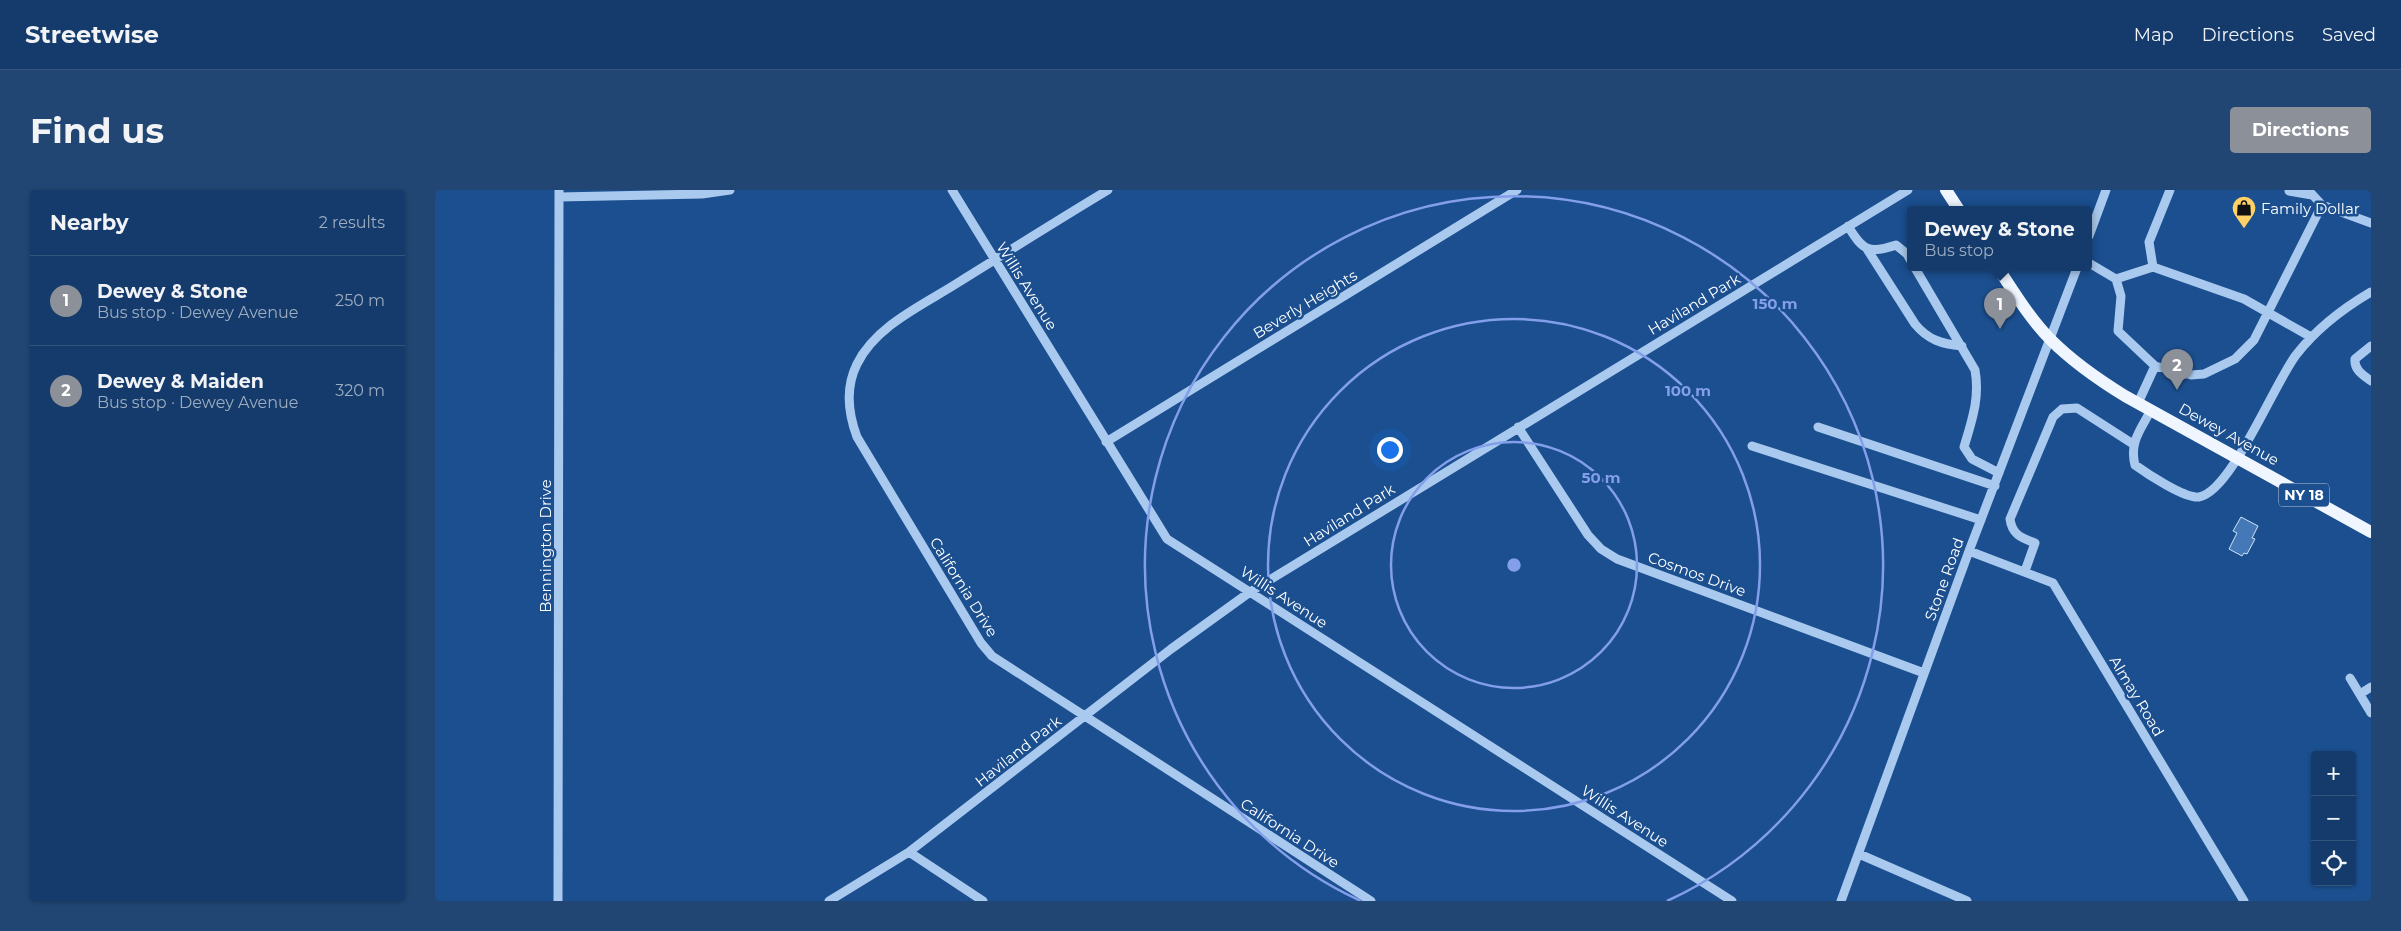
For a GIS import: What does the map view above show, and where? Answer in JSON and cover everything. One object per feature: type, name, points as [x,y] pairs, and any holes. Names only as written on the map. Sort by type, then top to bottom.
[{"type":"main road","points":[[1946,190],[1956,206]]},
{"type":"main road","name":"Dewey Avenue","points":[[2000,271],[2026,310],[2051,340],[2094,376],[2138,403],[2371,532]]},
{"type":"street","points":[[559,193],[702,194],[730,190]]},
{"type":"street","name":"Willis Avenue","points":[[952,190],[1167,539],[1732,901]]},
{"type":"street","name":"California Drive","points":[[1108,190],[899,320],[874,340],[856,364],[851,380],[848,399],[850,419],[857,437],[992,656],[1371,901]]},
{"type":"street","name":"Beverly Heights","points":[[1106,442],[1517,190]]},
{"type":"street","name":"Haviland Park","points":[[829,901],[909,852],[1171,649],[1251,592],[1518,427],[1909,190]]},
{"type":"street","points":[[2092,228],[2106,190]]},
{"type":"street","points":[[2153,267],[2149,242],[2170,190]]},
{"type":"street","points":[[2289,191],[2310,192],[2322,205],[2371,223]]},
{"type":"street","name":"Bennington Drive","points":[[557,901],[559,193]]},
{"type":"street","points":[[2092,265],[2116,279],[2121,296],[2118,331],[2155,366],[2191,376],[2205,374],[2235,359],[2254,340],[2322,205]]},
{"type":"street","points":[[1848,226],[1857,241],[1867,250],[1915,324],[1924,334],[1936,342],[1963,346]]},
{"type":"street","points":[[1867,250],[1879,250],[1896,245],[1907,254]]},
{"type":"street","points":[[2116,279],[2153,267],[2244,300],[2311,337]]},
{"type":"street","points":[[1917,271],[1963,346],[1975,370],[1978,387],[1975,412],[1964,447],[1972,460],[1999,473]]},
{"type":"street","name":"Stone Road","points":[[1841,901],[1969,551],[2076,271]]},
{"type":"street","points":[[2151,410],[2133,444],[2135,465],[2187,495],[2197,498],[2209,494],[2238,458],[2277,384],[2295,356],[2311,337],[2337,314],[2371,292]]},
{"type":"street","points":[[2371,346],[2355,359],[2354,365],[2359,372],[2371,381]]},
{"type":"street","points":[[2138,403],[2155,366]]},
{"type":"street","points":[[2025,571],[2035,543],[2018,536],[2013,530],[2010,520],[2053,417],[2061,409],[2077,408],[2133,444]]},
{"type":"street","name":"Cosmos Drive","points":[[1518,427],[1588,535],[1601,549],[1617,559],[1924,673]]},
{"type":"street","points":[[1818,428],[1995,486]]},
{"type":"street","points":[[1753,446],[1981,520]]},
{"type":"street","name":"Almay Road","points":[[1969,551],[2053,583],[2244,901]]},
{"type":"street","points":[[2350,678],[2371,713]]},
{"type":"street","points":[[2360,694],[2371,687]]},
{"type":"street","points":[[909,852],[983,901]]},
{"type":"street","points":[[1859,854],[1967,901]]},
{"type":"building","points":[[2241,517],[2258,526],[2252,538],[2255,539],[2247,554],[2244,553],[2242,556],[2229,549],[2237,533],[2233,531]]},
{"type":"place","name":"Family Dollar","points":[[2244,229]]},
{"type":"place","name":"Dewey & Stone","points":[[2000,329]]},
{"type":"place","name":"Dewey & Maiden","points":[[2177,390]]}]
